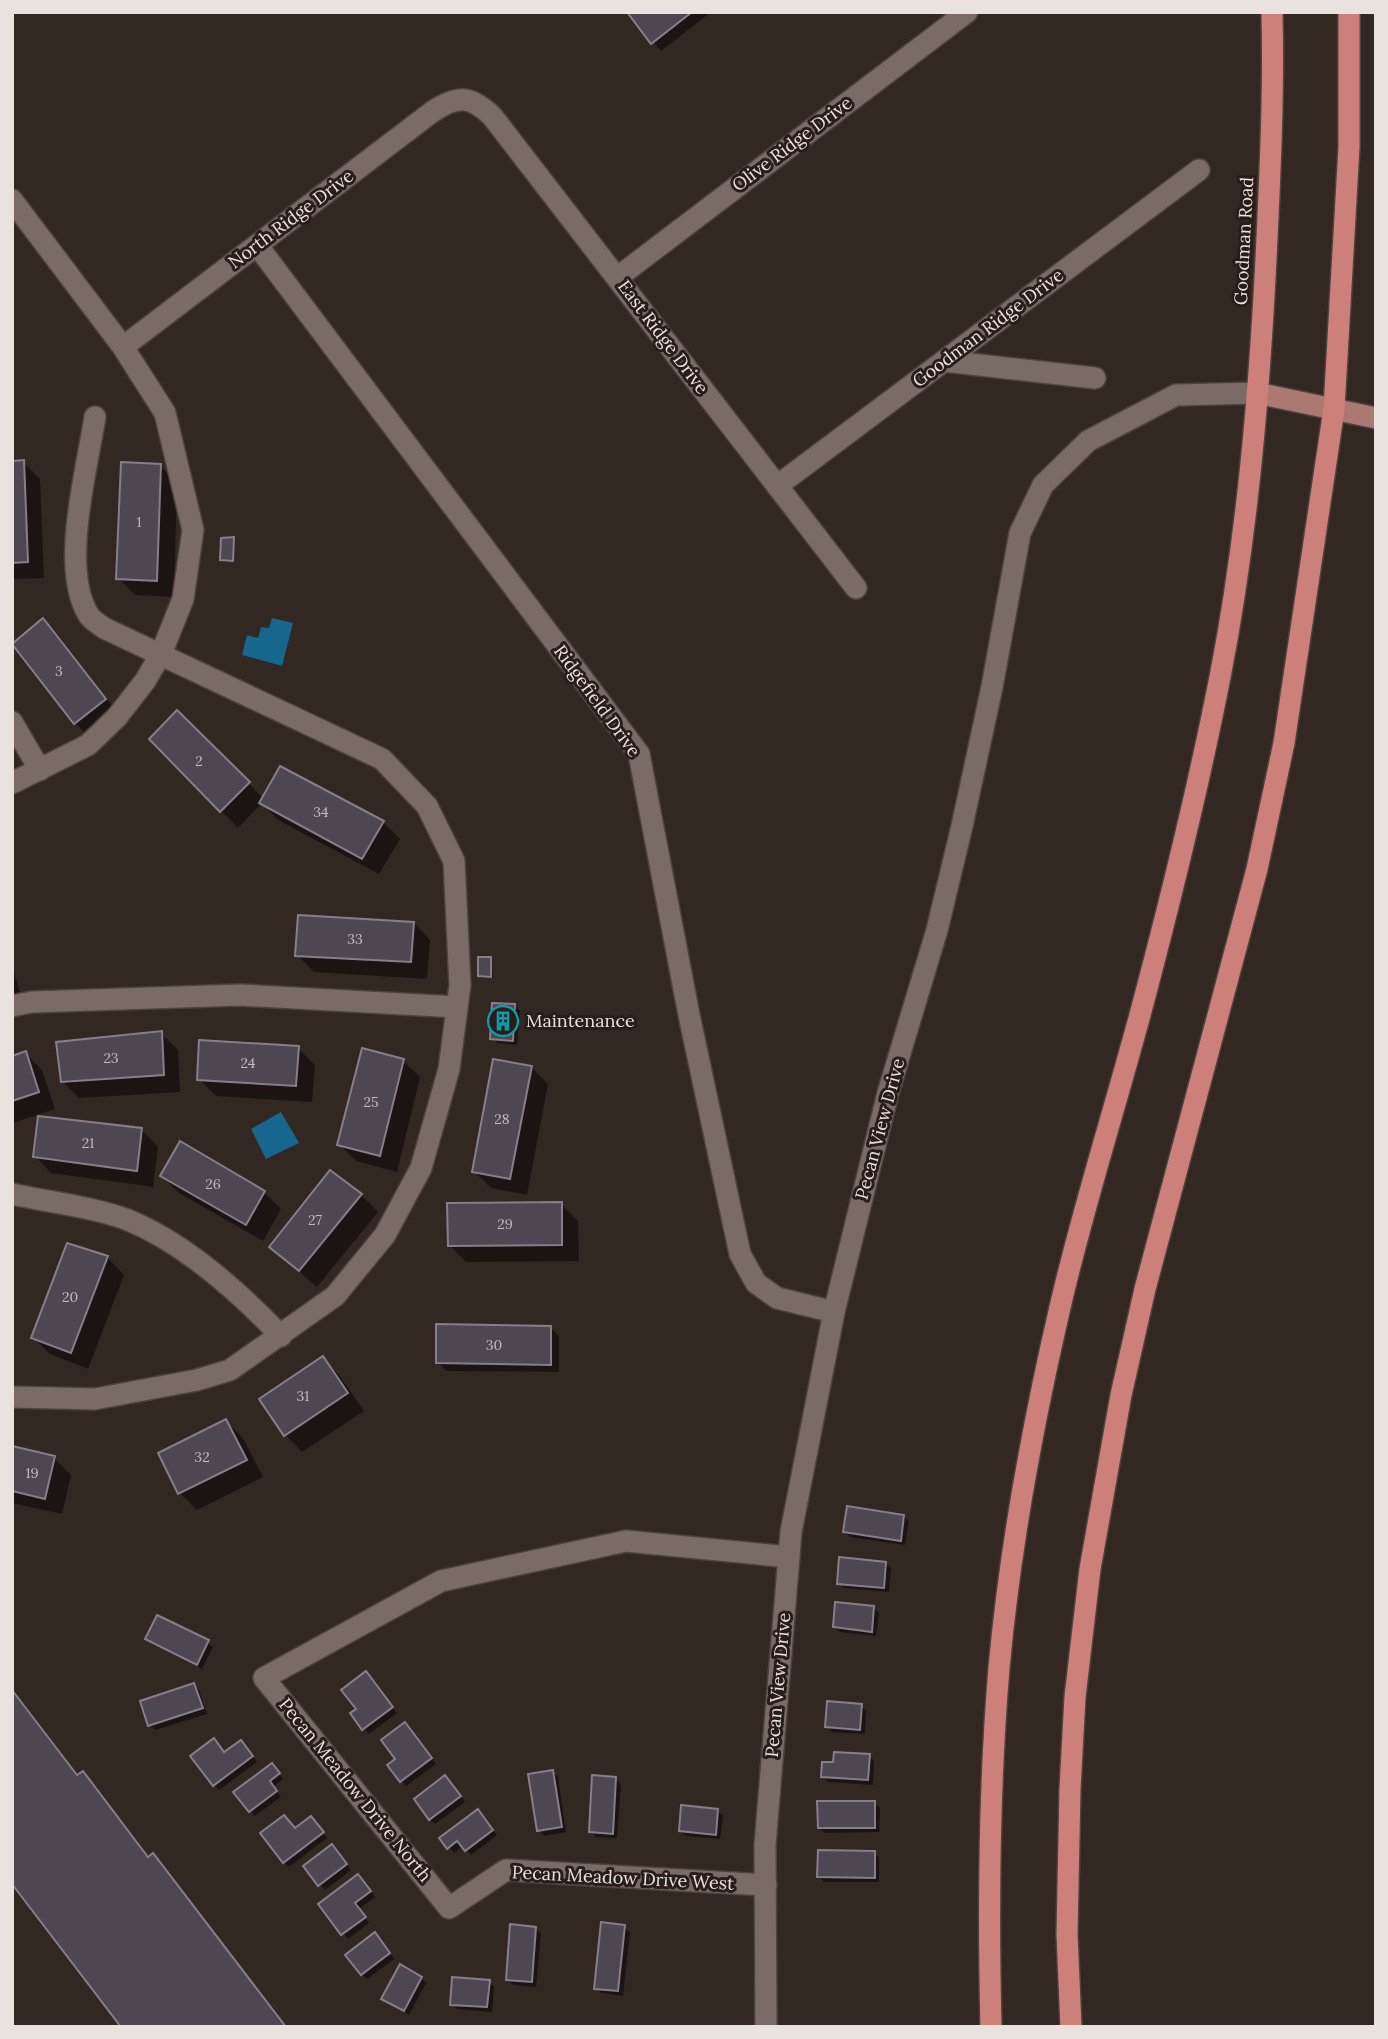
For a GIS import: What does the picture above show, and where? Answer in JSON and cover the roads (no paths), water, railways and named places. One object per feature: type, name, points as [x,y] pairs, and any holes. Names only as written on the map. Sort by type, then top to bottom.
[{"type":"highway","name":"Goodman Road","points":[[991,2027],[989,1946],[997,1702],[1012,1566],[1031,1448],[1061,1302],[1178,872],[1229,621],[1254,444],[1272,149],[1272,12]]},
{"type":"highway","points":[[1070,2027],[1067,1934],[1070,1776],[1075,1697],[1097,1518],[1145,1289],[1256,869],[1284,743],[1334,409],[1349,147],[1349,12]]},
{"type":"main road","points":[[1257,393],[1376,418]]},
{"type":"street","name":"Olive Ridge Drive","points":[[618,278],[967,12]]},
{"type":"street","name":"East Ridge Drive","points":[[462,97],[481,106],[492,116],[856,588]]},
{"type":"street","name":"North Ridge Drive","points":[[123,347],[432,112],[450,100],[462,97]]},
{"type":"street","name":"Goodman Ridge Drive","points":[[777,486],[1199,170]]},
{"type":"street","points":[[12,201],[123,347],[165,412],[192,530],[183,599],[161,654],[117,717],[88,746],[12,783]]},
{"type":"street","name":"Ridgefield Drive","points":[[257,245],[639,754],[689,1015],[740,1254],[756,1283],[777,1298],[834,1312]]},
{"type":"street","points":[[944,360],[1095,377]]},
{"type":"street","name":"Pecan View Drive","points":[[766,2027],[765,1845],[791,1532],[834,1312],[888,1093],[937,930],[952,865],[992,687],[1020,533],[1043,485],[1088,441],[1175,395],[1257,393]]},
{"type":"street","points":[[12,1397],[95,1399],[197,1380],[230,1370],[335,1296],[385,1235],[421,1168],[449,1069],[460,985],[454,861],[427,806],[382,759],[104,628],[89,616],[79,593],[75,539],[95,417]]},
{"type":"street","points":[[12,722],[40,770]]},
{"type":"street","points":[[12,1006],[32,1002],[240,995],[457,1007]]},
{"type":"street","points":[[12,1194],[127,1220],[186,1253],[242,1296],[281,1336]]},
{"type":"street","name":"Pecan Meadow Drive North","points":[[449,1908],[264,1678],[441,1581],[626,1541],[789,1557]]},
{"type":"street","name":"Pecan Meadow Drive West","points":[[449,1908],[506,1870],[766,1885]]},
{"type":"water","points":[[272,618],[293,623],[282,666],[242,655],[247,635],[258,638],[261,627],[269,628]]},
{"type":"water","points":[[281,1112],[299,1143],[266,1159],[251,1129]]},
{"type":"place","name":"Maintenance","points":[[503,1021]]}]
